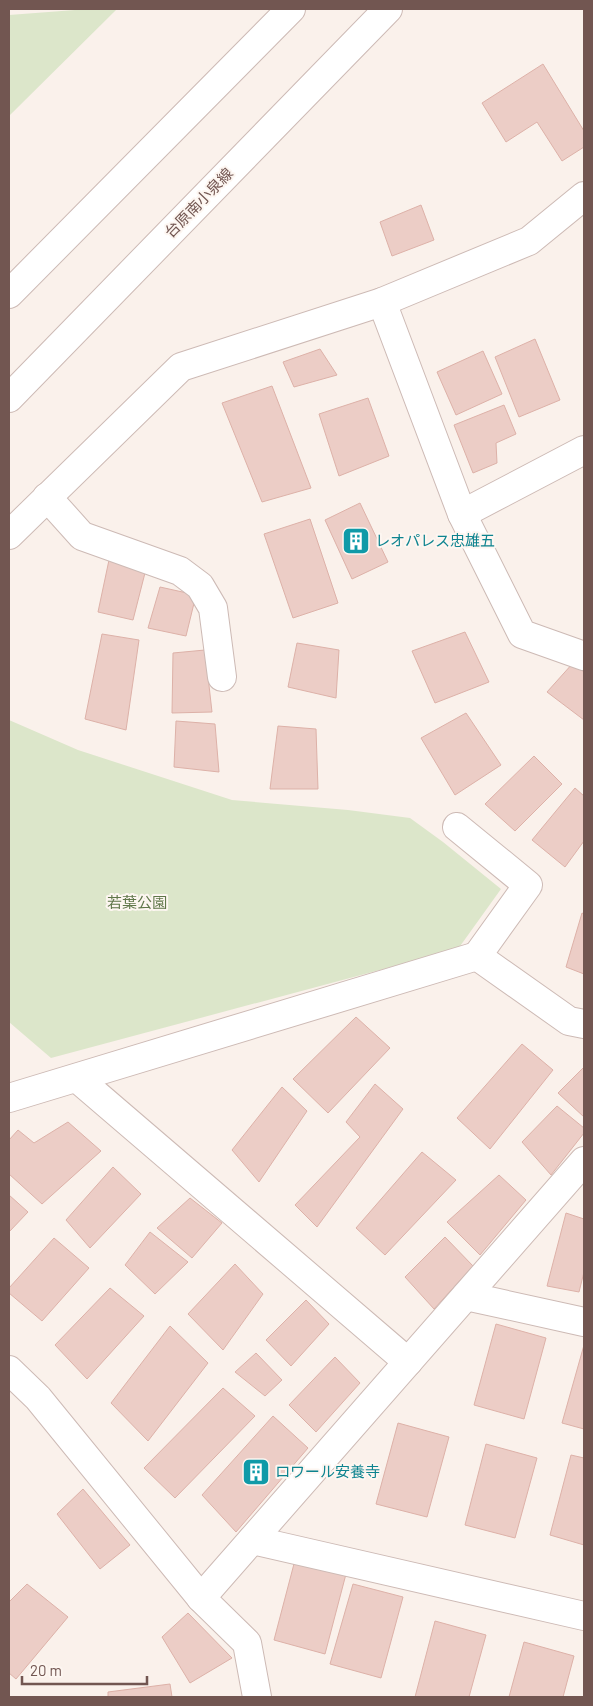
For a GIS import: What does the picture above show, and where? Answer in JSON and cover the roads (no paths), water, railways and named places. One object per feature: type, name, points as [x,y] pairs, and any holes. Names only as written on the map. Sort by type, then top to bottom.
[{"type":"street","points":[[9,294],[291,9]]},
{"type":"street","name":"台原南小泉線","points":[[9,398],[388,9]]},
{"type":"street","points":[[9,534],[181,367],[382,302],[529,241],[584,196]]},
{"type":"street","points":[[382,302],[462,514],[522,634],[584,656]]},
{"type":"street","points":[[462,514],[584,450]]},
{"type":"street","points":[[47,497],[82,536],[180,571],[200,586],[213,608],[222,677]]},
{"type":"street","points":[[9,1098],[476,956],[528,885],[457,827]]},
{"type":"street","points":[[476,956],[569,1021],[584,1024]]},
{"type":"street","points":[[76,1078],[408,1362]]},
{"type":"street","points":[[201,1598],[584,1161]]},
{"type":"street","points":[[466,1296],[584,1322]]},
{"type":"street","points":[[9,1370],[38,1398],[201,1598],[247,1643],[257,1697]]},
{"type":"street","points":[[252,1540],[584,1616]]},
{"type":"place","name":"レオパレス忠雄五","points":[[356,541]]},
{"type":"place","name":"ロワール安養寺","points":[[256,1472]]},
{"type":"park label","name":"若葉公園","points":[[137,903]]}]
